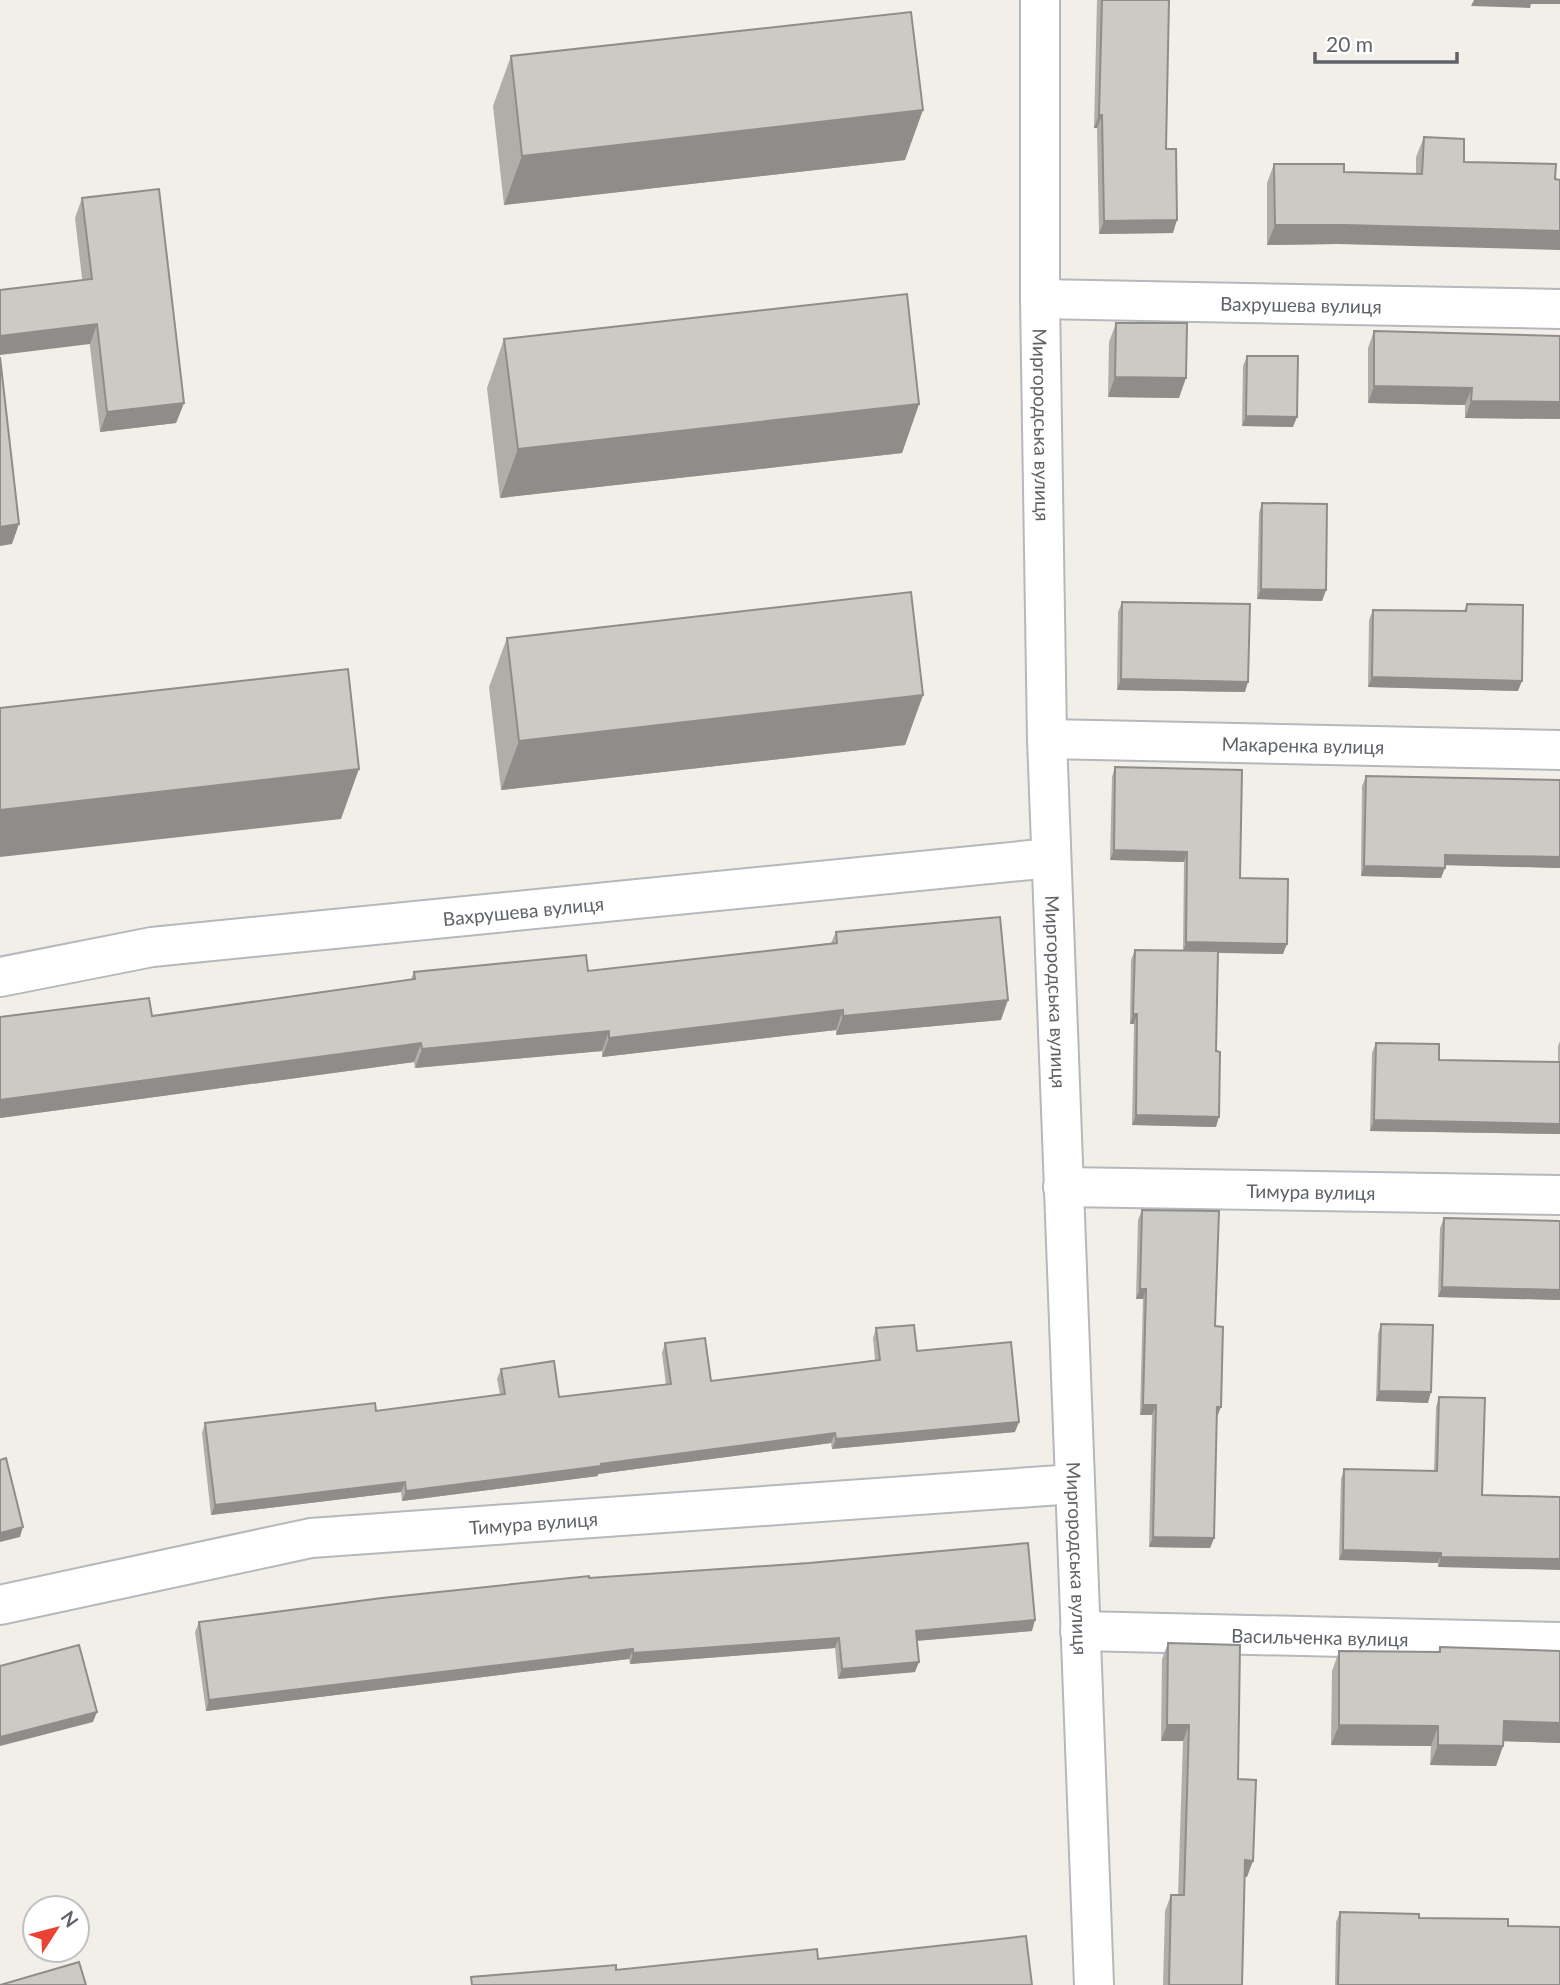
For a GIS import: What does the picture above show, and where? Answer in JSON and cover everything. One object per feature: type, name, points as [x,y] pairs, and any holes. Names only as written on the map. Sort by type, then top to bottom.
[{"type":"street","name":"Миргородська вулиця","points":[[1040,0],[1040,299],[1046,739],[1094,1985]]},
{"type":"street","name":"Вахрушева вулиця","points":[[1040,299],[1560,309]]},
{"type":"street","name":"Макаренка вулиця","points":[[1046,739],[1560,750]]},
{"type":"street","name":"Вахрушева вулиця","points":[[0,977],[152,947],[1051,858]]},
{"type":"street","name":"Тимура вулиця","points":[[1063,1187],[1560,1195]]},
{"type":"street","name":"Тимура вулиця","points":[[0,1605],[311,1538],[1074,1485]]},
{"type":"street","name":"Васильченка вулиця","points":[[1080,1631],[1560,1642]]},
{"type":"building","points":[[1102,0],[1169,0],[1166,149],[1176,149],[1177,220],[1104,221],[1102,115],[1099,115]]},
{"type":"building","points":[[911,12],[923,110],[522,156],[511,56]]},
{"type":"building","points":[[1424,137],[1464,139],[1464,162],[1556,164],[1555,179],[1560,180],[1560,231],[1275,225],[1274,164],[1344,164],[1344,172],[1422,174]]},
{"type":"building","points":[[159,189],[184,403],[107,412],[97,324],[0,336],[0,290],[92,279],[82,198]]},
{"type":"building","points":[[907,294],[919,404],[518,449],[504,339]]},
{"type":"building","points":[[1116,323],[1187,323],[1186,378],[1115,377]]},
{"type":"building","points":[[1374,331],[1560,336],[1560,402],[1471,401],[1472,388],[1374,386]]},
{"type":"building","points":[[1247,356],[1298,356],[1297,417],[1246,416]]},
{"type":"building","points":[[0,357],[19,524],[0,527]]},
{"type":"building","points":[[1262,503],[1327,504],[1326,590],[1261,589]]},
{"type":"building","points":[[911,592],[923,695],[519,741],[507,638]]},
{"type":"building","points":[[1122,602],[1250,604],[1248,682],[1121,679]]},
{"type":"building","points":[[1467,604],[1523,605],[1522,681],[1372,677],[1373,610],[1466,611]]},
{"type":"building","points":[[348,669],[359,769],[0,810],[0,708]]},
{"type":"building","points":[[1115,767],[1242,770],[1240,878],[1288,879],[1287,944],[1186,942],[1187,852],[1114,850]]},
{"type":"building","points":[[1366,776],[1560,780],[1560,857],[1445,855],[1445,868],[1364,866]]},
{"type":"building","points":[[1000,917],[1008,1000],[843,1016],[843,1010],[609,1038],[609,1031],[422,1049],[421,1043],[0,1100],[0,1017],[149,998],[152,1016],[415,979],[414,972],[586,955],[588,971],[837,943],[836,932]]},
{"type":"building","points":[[1135,950],[1218,951],[1216,1051],[1220,1052],[1219,1117],[1136,1115],[1137,1014],[1133,1014]]},
{"type":"building","points":[[1376,1043],[1439,1044],[1439,1060],[1560,1062],[1560,1124],[1374,1120]]},
{"type":"building","points":[[1142,1210],[1219,1211],[1215,1326],[1223,1327],[1221,1407],[1217,1407],[1214,1538],[1153,1537],[1156,1405],[1143,1405],[1146,1289],[1140,1289]]},
{"type":"building","points":[[1444,1218],[1560,1221],[1560,1290],[1442,1287]]},
{"type":"building","points":[[1381,1324],[1433,1325],[1431,1392],[1379,1391]]},
{"type":"building","points":[[914,1325],[917,1351],[1011,1342],[1019,1422],[836,1439],[835,1433],[406,1491],[405,1482],[215,1505],[205,1423],[375,1403],[376,1411],[505,1394],[501,1369],[554,1361],[559,1397],[671,1384],[665,1343],[705,1338],[711,1381],[880,1360],[876,1328]]},
{"type":"building","points":[[1439,1397],[1485,1398],[1482,1495],[1560,1497],[1560,1559],[1441,1557],[1441,1553],[1343,1550],[1344,1469],[1437,1471]]},
{"type":"building","points":[[6,1458],[23,1527],[0,1533],[0,1460]]},
{"type":"building","points":[[1028,1543],[1035,1620],[916,1631],[919,1662],[842,1669],[839,1638],[633,1653],[633,1649],[209,1700],[199,1622],[382,1598],[589,1576],[809,1563]]},
{"type":"building","points":[[1168,1643],[1240,1645],[1238,1779],[1256,1780],[1253,1861],[1245,1860],[1242,1985],[1169,1985],[1171,1895],[1184,1895],[1189,1725],[1167,1725]]},
{"type":"building","points":[[79,1645],[97,1712],[0,1737],[0,1666]]},
{"type":"building","points":[[1440,1647],[1560,1651],[1560,1723],[1504,1721],[1503,1746],[1438,1745],[1438,1726],[1339,1725],[1339,1651],[1440,1652]]},
{"type":"building","points":[[1340,1912],[1419,1914],[1419,1918],[1508,1919],[1508,1926],[1560,1927],[1560,1985],[1338,1985]]},
{"type":"building","points":[[1026,1936],[1032,1985],[472,1985],[471,1977],[616,1965],[616,1970],[817,1949],[818,1959]]},
{"type":"building","points":[[80,1964],[86,1985],[0,1985]]}]
